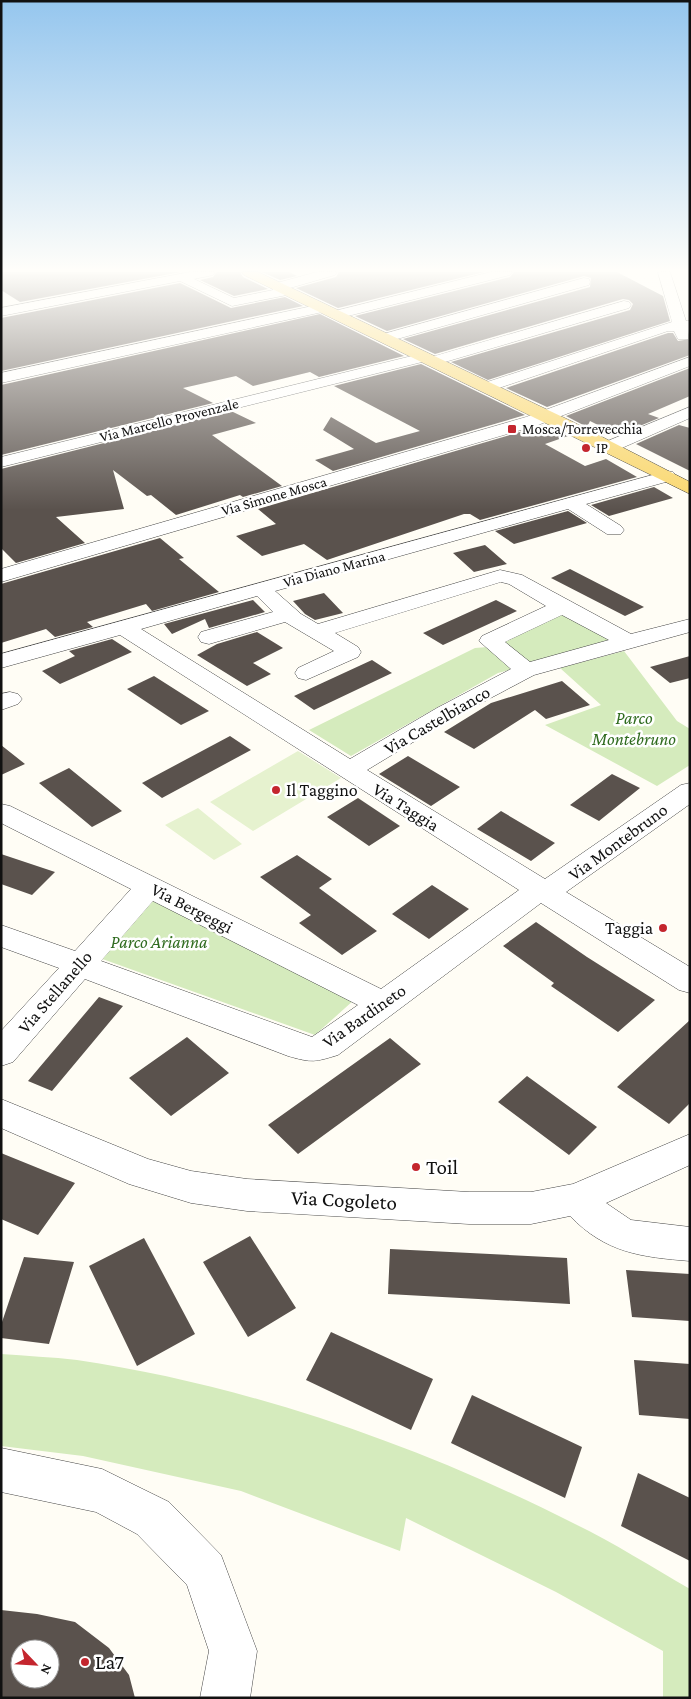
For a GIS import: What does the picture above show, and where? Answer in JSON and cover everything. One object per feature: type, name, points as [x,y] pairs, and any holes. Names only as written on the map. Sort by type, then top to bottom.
[{"type":"main road","points":[[412,351],[689,488]]},
{"type":"street","points":[[1,378],[123,351]]},
{"type":"street","name":"Via Marcello Provenzale","points":[[1,462],[455,351]]},
{"type":"street","points":[[487,387],[611,351]]},
{"type":"street","name":"Via Simone Mosca","points":[[1,576],[546,416],[690,361]]},
{"type":"street","points":[[608,447],[690,412]]},
{"type":"street","name":"Via Diano Marina","points":[[1,661],[667,476]]},
{"type":"street","points":[[571,503],[614,530]]},
{"type":"street","points":[[317,631],[375,612],[500,576],[515,579],[627,641]]},
{"type":"street","points":[[261,589],[287,615],[350,652],[306,674]]},
{"type":"street","points":[[526,670],[490,641],[562,606]]},
{"type":"street","points":[[209,637],[287,615]]},
{"type":"street","name":"Via Castelbianco","points":[[348,771],[445,713],[526,670],[690,625]]},
{"type":"street","name":"Via Taggia","points":[[125,628],[348,771],[690,982]]},
{"type":"street","name":"Via Montebruno","points":[[545,891],[560,884],[690,791]]},
{"type":"street","name":"Via Bergeggi","points":[[1,812],[383,1004]]},
{"type":"street","name":"Via Stellanello","points":[[1,1053],[150,886]]},
{"type":"street","name":"Via Bardineto","points":[[2,928],[80,963],[312,1050],[326,1046],[525,899],[545,891]]},
{"type":"street","name":"Via Cogoleto","points":[[1,1113],[142,1173],[167,1181],[218,1192],[500,1209],[531,1208],[577,1199],[690,1149]]},
{"type":"street","points":[[577,1199],[600,1222],[620,1234],[633,1239],[690,1244]]},
{"type":"street","points":[[1,1470],[102,1491],[153,1518],[205,1571],[233,1651],[225,1698]]},
{"type":"green space","points":[[564,612],[612,639],[528,664],[502,642]]},
{"type":"green space","points":[[488,647],[513,669],[498,673],[351,756],[309,730],[475,648]]},
{"type":"green space","name":"Parco Montebruno","points":[[624,651],[677,721],[690,729],[690,765],[657,786],[545,725],[601,705],[560,668]]},
{"type":"green space","name":"Il Taggino","points":[[298,751],[341,778],[253,831],[210,802]]},
{"type":"green space","points":[[198,808],[242,844],[214,860],[165,825]]},
{"type":"green space","name":"Parco Arianna","points":[[150,898],[354,1000],[315,1035],[94,956]]},
{"type":"green space","points":[[1,1354],[77,1360],[141,1371],[269,1402],[395,1444],[456,1469],[575,1524],[619,1547],[690,1589],[690,1698],[663,1698],[663,1651],[556,1592],[406,1518],[400,1551],[241,1491],[83,1456],[1,1446]]},
{"type":"building","points":[[1,351],[93,351],[1,371]]},
{"type":"building","points":[[152,351],[395,351],[404,356],[319,377],[310,372],[253,386],[236,376],[183,388],[213,403],[1,455],[1,385]]},
{"type":"building","points":[[429,351],[444,351],[435,354]]},
{"type":"building","points":[[488,351],[577,351],[488,380],[451,362]]},
{"type":"building","points":[[614,351],[690,351],[690,355],[547,407],[506,388]]},
{"type":"building","points":[[421,364],[525,415],[333,471],[315,460],[354,449],[323,430],[331,417],[376,443],[420,431],[334,386]]},
{"type":"building","points":[[690,368],[690,396],[648,414],[659,418],[618,435],[590,421],[587,427],[566,416]]},
{"type":"building","points":[[231,411],[256,423],[212,435],[282,486],[243,497],[240,495],[176,515],[151,495],[147,496],[113,470],[124,509],[56,517],[85,543],[16,563],[1,548],[1,469]]},
{"type":"building","points":[[544,425],[568,436],[545,444],[585,466],[606,459],[637,477],[480,520],[470,514],[464,514],[327,560],[304,544],[262,556],[236,536],[276,524],[258,509]]},
{"type":"building","points":[[679,425],[690,428],[690,471],[636,444]]},
{"type":"building","points":[[654,487],[673,498],[609,516],[591,505]]},
{"type":"building","points":[[568,511],[587,523],[514,544],[495,531]]},
{"type":"building","points":[[160,538],[184,558],[179,559],[219,592],[152,611],[146,604],[87,622],[93,627],[55,637],[46,629],[1,643],[1,584]]},
{"type":"building","points":[[485,545],[507,564],[474,572],[453,553]]},
{"type":"building","points":[[570,569],[644,607],[625,616],[551,578]]},
{"type":"building","points":[[324,593],[343,613],[315,620],[305,614],[293,601]]},
{"type":"building","points":[[253,600],[265,612],[209,628],[205,619],[172,634],[164,624]]},
{"type":"building","points":[[496,600],[517,611],[443,645],[423,633]]},
{"type":"building","points":[[257,632],[283,648],[253,663],[271,674],[247,686],[197,655],[217,644]]},
{"type":"building","points":[[112,639],[132,652],[60,684],[42,671],[75,656],[69,651]]},
{"type":"building","points":[[690,656],[690,678],[670,683],[650,667]]},
{"type":"building","points":[[372,660],[392,673],[314,710],[294,696]]},
{"type":"building","points":[[154,676],[209,711],[181,725],[127,689]]},
{"type":"building","points":[[562,681],[590,705],[546,719],[535,710],[474,749],[444,732],[491,703]]},
{"type":"building","points":[[230,736],[251,750],[162,798],[142,783]]},
{"type":"building","points":[[1,745],[25,764],[1,775]]},
{"type":"building","points":[[408,756],[460,787],[431,806],[379,774]]},
{"type":"building","points":[[69,768],[122,811],[92,827],[39,783]]},
{"type":"building","points":[[612,774],[640,788],[599,821],[570,805]]},
{"type":"building","points":[[358,798],[400,826],[369,846],[327,817]]},
{"type":"building","points":[[501,811],[555,843],[531,861],[477,829]]},
{"type":"building","points":[[1,854],[55,872],[32,895],[1,884]]},
{"type":"building","points":[[297,855],[332,879],[319,888],[377,931],[342,955],[299,923],[311,915],[260,877]]},
{"type":"building","points":[[432,885],[469,909],[429,939],[392,914]]},
{"type":"building","points":[[536,922],[655,1000],[618,1032],[551,986],[554,983],[503,946]]},
{"type":"building","points":[[99,997],[123,1006],[52,1091],[28,1081]]},
{"type":"building","points":[[690,1020],[690,1103],[669,1124],[617,1087]]},
{"type":"building","points":[[187,1037],[229,1073],[171,1116],[129,1078]]},
{"type":"building","points":[[390,1038],[421,1064],[298,1154],[268,1125]]},
{"type":"building","points":[[527,1076],[597,1127],[569,1155],[498,1102]]},
{"type":"building","points":[[1,1153],[75,1183],[38,1235],[1,1219]]},
{"type":"building","points":[[250,1236],[296,1308],[248,1337],[203,1262]]},
{"type":"building","points":[[144,1238],[195,1334],[137,1366],[89,1266]]},
{"type":"building","points":[[390,1249],[567,1258],[570,1304],[388,1294]]},
{"type":"building","points":[[24,1257],[74,1262],[49,1344],[1,1338],[1,1325]]},
{"type":"building","points":[[626,1270],[690,1274],[690,1321],[632,1317]]},
{"type":"building","points":[[331,1332],[433,1379],[411,1430],[306,1380]]},
{"type":"building","points":[[634,1360],[690,1364],[690,1419],[639,1415]]},
{"type":"building","points":[[472,1395],[582,1447],[565,1498],[451,1443]]},
{"type":"building","points":[[638,1473],[690,1498],[690,1561],[621,1526]]},
{"type":"building","name":"La7","points":[[1,1610],[37,1614],[75,1622],[109,1648],[129,1675],[135,1698],[1,1698]]},
{"type":"place","name":"Mosca/Torrevecchia","points":[[512,429]]},
{"type":"place","name":"IP","points":[[586,448]]},
{"type":"place","name":"Il Taggino","points":[[276,790]]},
{"type":"place","name":"Taggia","points":[[663,928]]},
{"type":"place","name":"Toil","points":[[416,1167]]},
{"type":"place","name":"La7","points":[[85,1662]]}]
